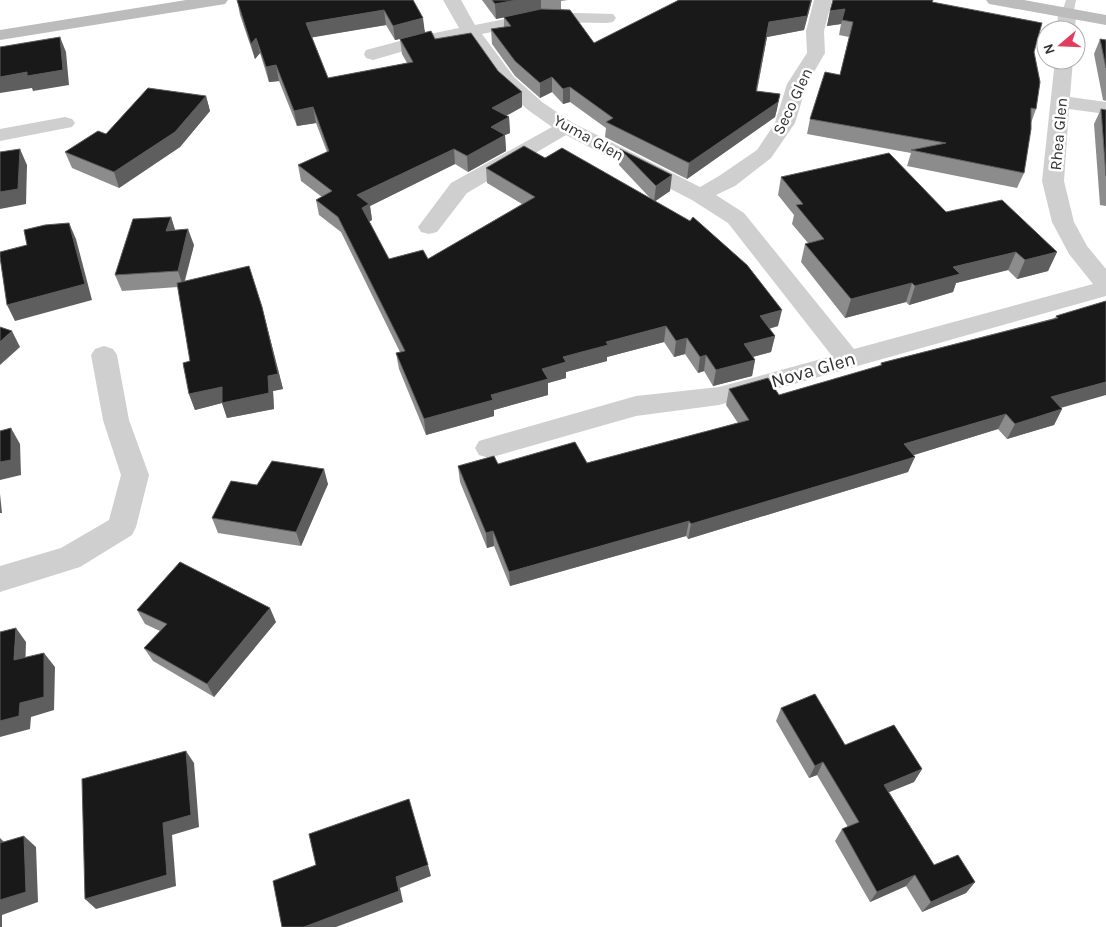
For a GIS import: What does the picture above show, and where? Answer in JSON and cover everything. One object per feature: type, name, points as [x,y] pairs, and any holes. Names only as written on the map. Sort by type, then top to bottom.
[{"type":"street","points":[[0,35],[219,0]]},
{"type":"street","name":"Yuma Glen","points":[[452,0],[470,32],[507,81],[535,106],[566,126],[700,195],[736,218],[848,359]]},
{"type":"street","name":"Seco Glen","points":[[700,195],[727,181],[764,154],[785,124],[798,84],[816,54],[815,31],[823,0]]},
{"type":"street","points":[[995,0],[1068,15],[1106,20]]},
{"type":"street","points":[[374,54],[415,42],[541,17],[607,18]]},
{"type":"street","name":"Rhea Glen","points":[[1063,70],[1053,181],[1063,222],[1077,249],[1106,284]]},
{"type":"street","points":[[1061,102],[1106,108]]},
{"type":"street","points":[[0,135],[65,123]]},
{"type":"street","points":[[429,227],[459,188],[566,126]]},
{"type":"street","name":"Nova Glen","points":[[489,448],[636,406],[719,396],[1106,288]]},
{"type":"street","points":[[0,579],[70,558],[122,527],[135,475],[116,420],[104,355]]},
{"type":"building","points":[[237,0],[413,0],[423,18],[393,26],[384,10],[306,23],[328,78],[413,62],[400,39],[431,31],[435,39],[471,33],[498,71],[522,92],[492,108],[509,117],[491,127],[505,135],[467,156],[454,149],[357,195],[369,204],[362,208],[389,259],[423,250],[428,259],[535,197],[486,168],[524,146],[545,158],[562,148],[690,221],[693,217],[747,265],[782,310],[760,316],[775,336],[744,344],[755,360],[716,370],[706,355],[700,357],[687,338],[676,341],[666,326],[606,342],[608,345],[563,357],[566,362],[542,369],[548,379],[491,395],[493,400],[424,419],[396,353],[405,351],[338,217],[316,200],[332,191],[298,165],[329,151],[313,107],[294,111],[276,65],[266,67],[256,38],[251,44]]},
{"type":"building","points":[[492,0],[517,0],[495,4]]},
{"type":"building","points":[[679,0],[811,0],[807,16],[769,22],[756,91],[780,94],[778,102],[689,163],[606,122],[613,118],[570,87],[563,89],[552,77],[540,83],[515,61],[491,29],[511,26],[504,17],[541,9],[570,10],[594,43]]},
{"type":"building","points":[[833,0],[933,0],[932,2],[1036,22],[1036,45],[1034,52],[1036,70],[1038,70],[1040,82],[1036,109],[1031,108],[1031,129],[1024,173],[911,150],[946,143],[810,119],[825,72],[840,75],[853,22],[842,20],[845,9],[830,11]]},
{"type":"building","points":[[60,37],[63,70],[27,76],[27,72],[0,77],[0,47]]},
{"type":"building","points":[[1100,39],[1106,40],[1106,68]]},
{"type":"building","points":[[148,88],[206,96],[175,132],[114,172],[65,152],[98,131],[106,134]]},
{"type":"building","points":[[1101,109],[1106,110],[1106,176]]},
{"type":"building","points":[[20,149],[18,189],[0,192],[0,152]]},
{"type":"building","points":[[620,149],[672,175],[656,186]]},
{"type":"building","points":[[889,153],[946,212],[1002,200],[1057,252],[1025,260],[1016,252],[953,267],[960,274],[915,286],[912,283],[851,299],[805,244],[824,239],[796,205],[803,204],[781,177]]},
{"type":"building","points":[[171,217],[166,231],[188,229],[178,271],[115,275],[133,219]]},
{"type":"building","points":[[69,223],[85,284],[7,305],[0,252],[27,245],[24,230],[45,225]]},
{"type":"building","points":[[249,266],[262,307],[278,374],[268,376],[269,393],[222,403],[222,387],[189,394],[183,363],[190,361],[177,283]]},
{"type":"building","points":[[1106,301],[1106,382],[1051,397],[1062,409],[1015,424],[1006,414],[904,444],[915,457],[691,524],[689,521],[509,572],[493,531],[486,533],[458,466],[494,456],[498,464],[575,442],[587,463],[749,420],[729,389],[768,378],[779,395],[882,365],[881,363],[1058,318],[1056,316]]},
{"type":"building","points":[[0,327],[12,331],[0,342]]},
{"type":"building","points":[[11,428],[11,460],[0,462],[0,431]]},
{"type":"building","points":[[272,461],[324,469],[296,532],[212,518],[231,481],[257,485]]},
{"type":"building","points":[[180,562],[270,608],[207,684],[144,648],[167,624],[137,610]]},
{"type":"building","points":[[16,628],[14,660],[44,653],[44,697],[20,703],[19,716],[0,721],[0,632]]},
{"type":"building","points":[[815,694],[845,745],[894,725],[922,769],[884,785],[934,865],[958,855],[975,882],[931,902],[915,875],[877,892],[842,829],[859,822],[823,762],[815,766],[781,708]]},
{"type":"building","points":[[186,751],[191,815],[163,823],[167,875],[85,899],[82,779]]},
{"type":"building","points":[[409,799],[428,865],[396,877],[399,891],[304,927],[282,927],[273,881],[316,865],[309,834]]},
{"type":"building","points":[[24,836],[26,892],[0,900],[0,843]]}]
